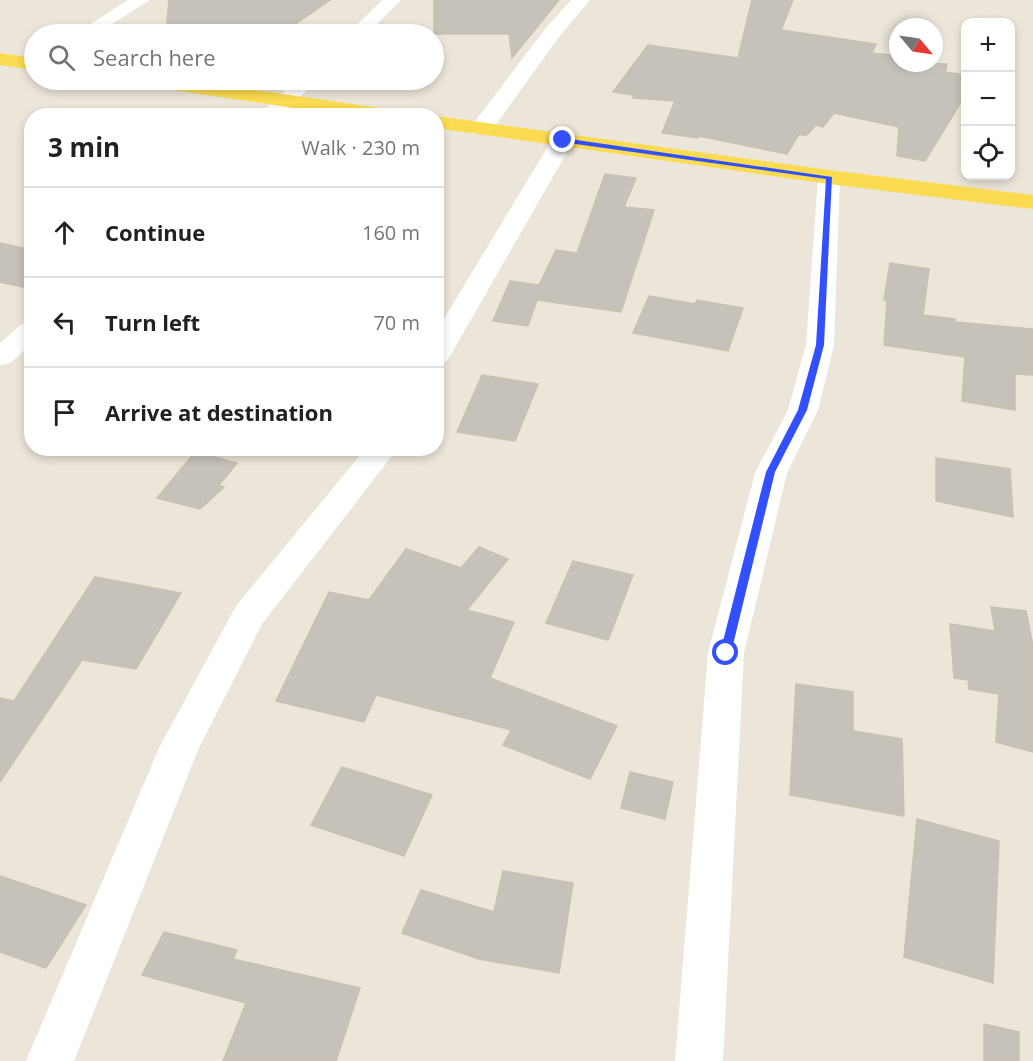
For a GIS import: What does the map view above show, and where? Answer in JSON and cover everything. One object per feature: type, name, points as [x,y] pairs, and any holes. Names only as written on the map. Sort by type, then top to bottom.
[{"type":"main road","points":[[0,59],[24,63]]},
{"type":"main road","points":[[220,90],[343,108]]},
{"type":"main road","points":[[444,123],[829,177],[1033,202]]},
{"type":"street","points":[[101,24],[141,0]]},
{"type":"street","points":[[367,24],[392,0]]},
{"type":"street","points":[[481,129],[552,33],[581,0]]},
{"type":"street","points":[[276,108],[295,90]]},
{"type":"street","points":[[444,342],[563,140]]},
{"type":"street","points":[[699,1061],[726,653],[771,472],[803,410],[820,345],[829,177]]},
{"type":"street","points":[[0,357],[24,337]]},
{"type":"street","points":[[50,1061],[179,748],[249,616],[376,456]]},
{"type":"building","points":[[169,0],[330,0],[295,24],[167,24]]},
{"type":"building","points":[[434,0],[559,0],[512,58],[509,34],[444,34],[444,24],[434,24]]},
{"type":"building","points":[[752,0],[793,0],[781,30],[876,44],[872,53],[889,55],[889,72],[943,72],[943,64],[947,64],[945,72],[961,74],[961,102],[925,161],[897,156],[899,127],[834,113],[823,127],[816,125],[806,136],[799,134],[787,154],[699,136],[698,138],[662,133],[675,101],[633,98],[634,95],[613,92],[648,45],[738,58]]},
{"type":"building","points":[[605,174],[636,178],[624,207],[654,210],[621,312],[537,300],[528,326],[493,321],[510,281],[539,285],[556,250],[577,253]]},
{"type":"building","points":[[0,243],[24,248],[24,287],[0,282]]},
{"type":"building","points":[[890,263],[929,269],[923,315],[955,319],[955,322],[1033,329],[1033,375],[1015,374],[1015,410],[962,401],[965,357],[884,345],[887,300],[884,300]]},
{"type":"building","points":[[649,296],[695,304],[697,300],[743,308],[728,351],[633,333]]},
{"type":"building","points":[[482,375],[538,384],[515,441],[457,432]]},
{"type":"building","points":[[192,456],[210,456],[237,463],[219,485],[224,487],[200,509],[157,498]]},
{"type":"building","points":[[936,458],[1010,469],[1013,517],[936,501]]},
{"type":"building","points":[[479,547],[508,559],[467,610],[514,622],[490,678],[617,726],[590,779],[503,745],[511,730],[376,695],[364,722],[276,701],[329,592],[369,600],[406,549],[461,568]]},
{"type":"building","points":[[573,561],[633,575],[608,640],[546,623]]},
{"type":"building","points":[[95,577],[181,593],[136,669],[82,660],[0,782],[0,698],[14,701]]},
{"type":"building","points":[[991,607],[1026,611],[1033,646],[1033,752],[996,742],[999,694],[969,689],[968,680],[954,678],[950,624],[995,631]]},
{"type":"building","points":[[796,684],[853,692],[853,731],[902,739],[904,816],[790,795]]},
{"type":"building","points":[[342,767],[432,795],[404,856],[311,825]]},
{"type":"building","points":[[630,772],[673,782],[665,819],[621,808]]},
{"type":"building","points":[[917,819],[999,841],[993,983],[904,957]]},
{"type":"building","points":[[503,871],[573,883],[559,973],[479,959],[402,933],[421,890],[494,912]]},
{"type":"building","points":[[0,876],[86,905],[46,968],[0,952]]},
{"type":"building","points":[[164,932],[237,950],[233,959],[360,988],[336,1061],[223,1061],[246,1003],[142,975]]},
{"type":"building","points":[[984,1024],[1019,1032],[1019,1061],[984,1061]]},
{"type":"route","points":[[563,140],[829,177],[820,345],[803,410],[771,472],[726,653]]}]
